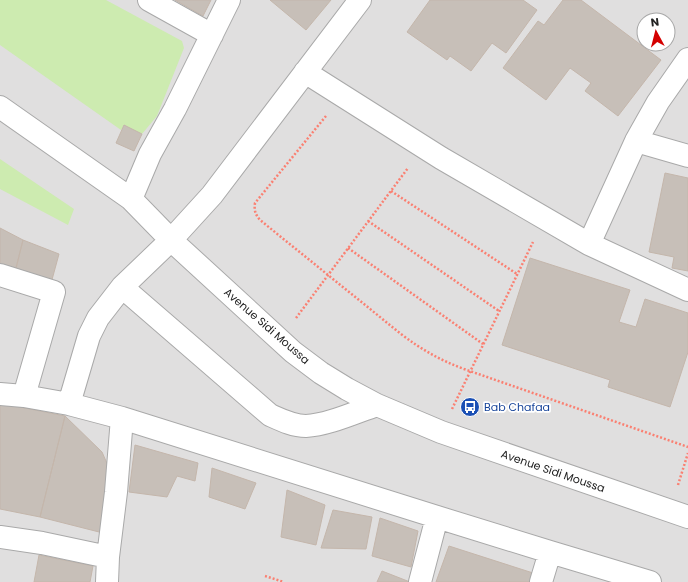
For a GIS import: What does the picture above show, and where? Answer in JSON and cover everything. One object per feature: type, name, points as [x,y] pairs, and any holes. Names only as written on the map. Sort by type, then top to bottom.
[{"type":"street","points":[[149,0],[212,35]]},
{"type":"street","points":[[131,199],[150,154],[175,110],[229,0]]},
{"type":"street","points":[[68,404],[89,336],[98,318],[122,287],[171,240],[212,194],[360,0]]},
{"type":"street","points":[[589,244],[636,140],[658,102],[688,59]]},
{"type":"street","points":[[305,72],[424,147],[589,244],[688,290]]},
{"type":"street","name":"Avenue Sidi Moussa","points":[[0,107],[131,199],[171,240],[293,352],[321,373],[347,389],[441,432],[679,514]]},
{"type":"street","points":[[636,140],[688,156]]},
{"type":"street","points":[[0,275],[54,292],[24,396]]},
{"type":"street","points":[[122,287],[270,415],[287,422],[304,426],[322,424],[377,404]]},
{"type":"street","points":[[0,394],[24,396],[68,404],[122,418],[437,518],[650,582]]},
{"type":"street","points":[[107,582],[108,557],[116,492],[122,418]]},
{"type":"street","points":[[420,582],[437,518]]},
{"type":"street","points":[[0,536],[108,557]]},
{"type":"street","points":[[541,582],[550,552]]},
{"type":"path","points":[[343,96],[255,203],[254,210],[256,216],[415,345],[430,354],[470,371],[688,447]]},
{"type":"path","points":[[279,339],[424,147]]},
{"type":"path","points":[[391,191],[517,274]]},
{"type":"path","points":[[441,432],[544,218]]},
{"type":"path","points":[[368,221],[499,311]]},
{"type":"path","points":[[348,248],[484,344]]},
{"type":"path","points":[[679,514],[688,453]]},
{"type":"path","points":[[265,576],[284,582]]},
{"type":"shaded area","points":[[0,0],[688,0],[688,582],[0,582]]},
{"type":"green space","points":[[0,0],[106,0],[182,41],[184,48],[157,116],[142,134],[124,126],[121,130],[0,45]]},
{"type":"green space","points":[[0,159],[74,209],[68,225],[0,189]]},
{"type":"building","points":[[175,0],[211,0],[203,16]]},
{"type":"building","points":[[270,0],[331,0],[306,30]]},
{"type":"building","points":[[430,0],[523,0],[537,10],[506,53],[492,43],[471,71],[450,56],[447,60],[407,32]]},
{"type":"building","points":[[563,0],[581,0],[636,41],[636,52],[650,52],[661,60],[618,116],[585,91],[591,83],[570,68],[546,100],[503,68],[538,21],[544,25]]},
{"type":"building","points":[[124,125],[142,134],[134,151],[116,143]]},
{"type":"building","points":[[665,173],[688,178],[688,271],[672,268],[674,257],[649,252]]},
{"type":"building","points":[[0,228],[23,240],[13,279],[0,273]]},
{"type":"building","points":[[23,240],[59,254],[50,287],[15,273]]},
{"type":"building","points":[[530,258],[630,290],[619,322],[636,327],[645,299],[688,313],[688,352],[670,407],[608,387],[610,380],[502,345]]},
{"type":"building","points":[[0,403],[65,416],[40,517],[0,509]]},
{"type":"building","points":[[65,416],[102,452],[109,468],[107,534],[40,517]]},
{"type":"building","points":[[135,445],[198,463],[195,481],[177,476],[167,497],[129,492]]},
{"type":"building","points":[[212,468],[256,483],[245,509],[209,497]]},
{"type":"building","points":[[287,490],[325,505],[316,545],[281,537]]},
{"type":"building","points":[[333,510],[372,517],[366,549],[321,548]]},
{"type":"building","points":[[380,518],[418,531],[411,567],[372,556]]},
{"type":"building","points":[[449,546],[533,573],[531,582],[436,582]]},
{"type":"building","points":[[39,555],[93,566],[90,582],[34,582]]},
{"type":"building","points":[[382,571],[410,582],[377,582]]},
{"type":"place","name":"Bab Chafaa","points":[[470,407]]}]
